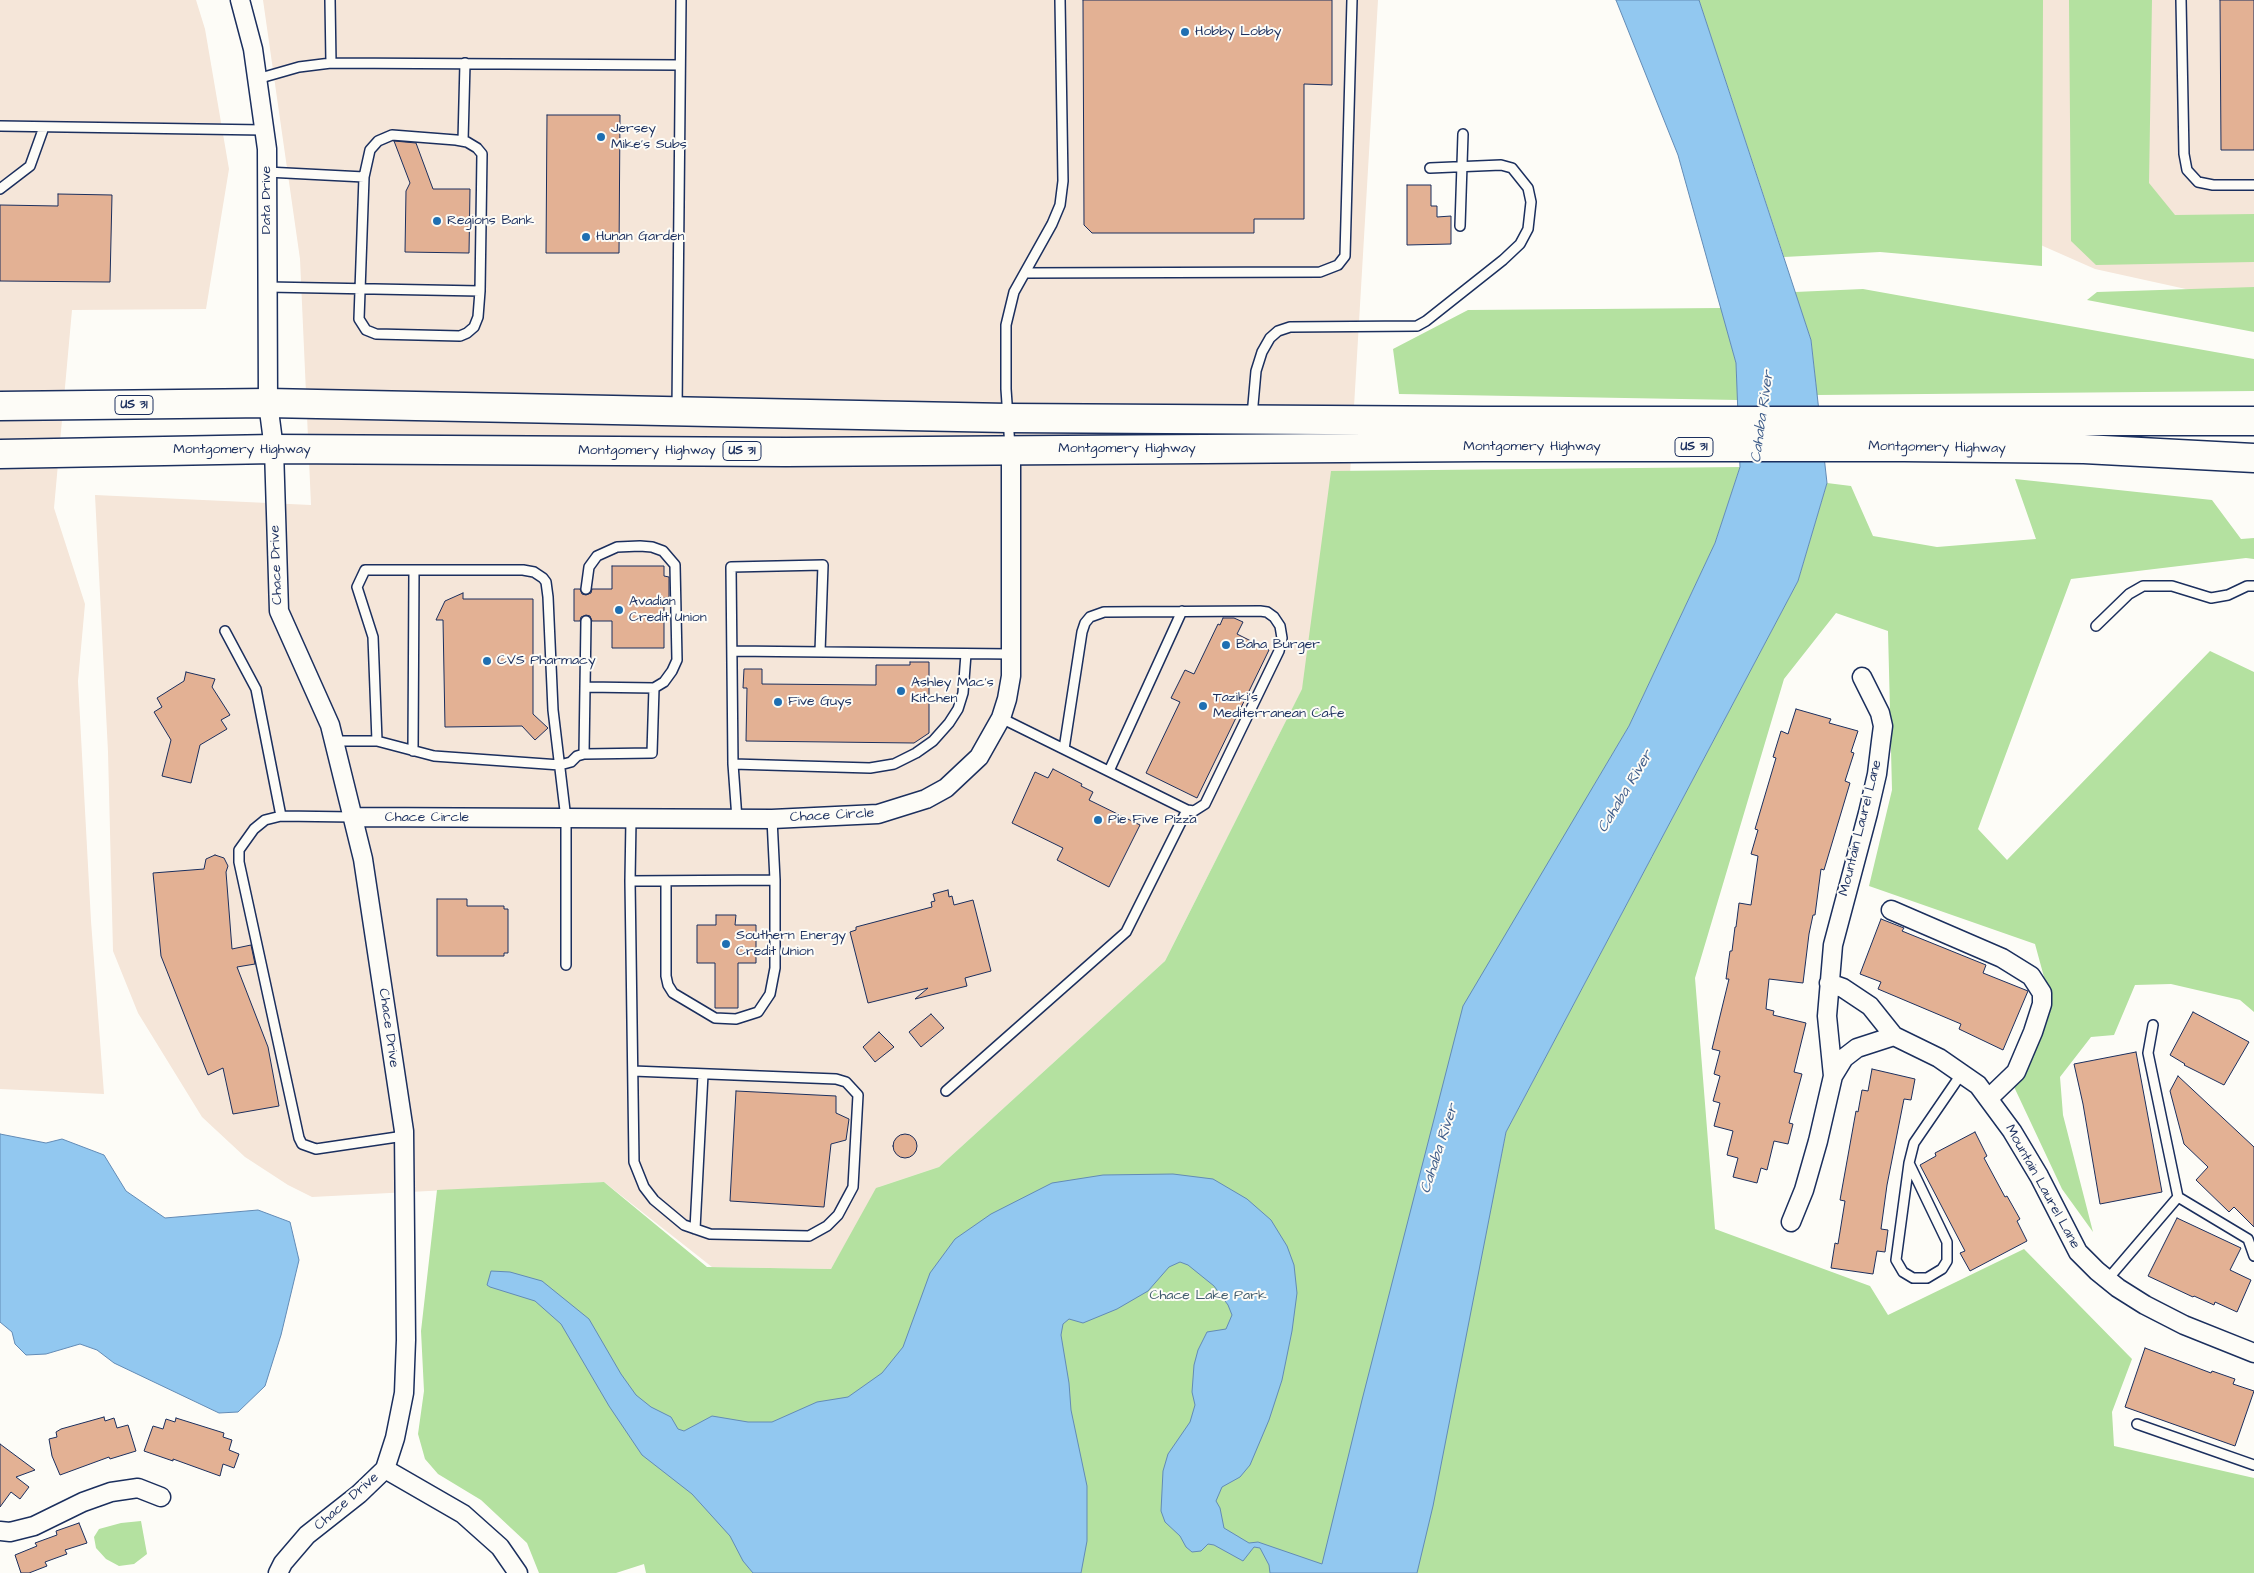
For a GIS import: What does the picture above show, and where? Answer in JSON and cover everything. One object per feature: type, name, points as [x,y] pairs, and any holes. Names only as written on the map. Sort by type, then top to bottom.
[{"type":"main road","name":"Montgomery Highway","points":[[0,406],[268,403],[1007,418],[1252,419],[1483,434],[1904,447],[2084,449],[2254,458]]},
{"type":"main road","name":"Montgomery Highway","points":[[0,454],[274,449],[776,452],[1011,450],[1904,420],[2254,421]]},
{"type":"street","name":"Data Drive","points":[[240,0],[253,49],[268,172],[268,403]]},
{"type":"street","name":"Chace Drive","points":[[268,403],[274,449],[279,611],[330,724],[363,859],[404,1136],[406,1333],[404,1393],[395,1438],[385,1469],[359,1494],[307,1535],[283,1563],[278,1573]]},
{"type":"street","name":"Chace Circle","points":[[353,818],[772,819],[878,814],[926,799],[946,788],[979,757],[1001,718],[1011,676],[1011,450]]},
{"type":"street","name":"Mountain Laurel Lane","points":[[1791,1222],[1804,1190],[1818,1142],[1833,1076],[1828,1023],[1829,983],[1833,945],[1877,774],[1882,734],[1880,713],[1862,677]]},
{"type":"street","points":[[1891,910],[2002,958],[2031,976],[2042,993],[2042,1004],[2033,1032],[2016,1072],[1989,1098]]},
{"type":"street","name":"Mountain Laurel Lane","points":[[1829,983],[1843,988],[1870,1006],[1894,1036],[1940,1058],[1974,1082],[1989,1098],[2034,1169],[2078,1252],[2107,1280],[2124,1292],[2184,1325],[2254,1353]]},
{"type":"street","name":"Mountain Laurel Lane","points":[[1833,1076],[1844,1058],[1857,1048],[1894,1036]]},
{"type":"street","points":[[385,1469],[463,1514],[500,1547],[518,1573]]},
{"type":"street","points":[[0,1531],[10,1532],[34,1526],[84,1502],[111,1492],[138,1488],[161,1497]]},
{"type":"lane","points":[[330,0],[331,63]]},
{"type":"lane","points":[[677,412],[681,0]]},
{"type":"lane","points":[[1011,450],[1007,418],[1006,325],[1014,292],[1052,224],[1060,205],[1063,181],[1060,0]]},
{"type":"lane","points":[[1025,273],[1320,272],[1338,265],[1345,256],[1352,0]]},
{"type":"lane","points":[[2181,0],[2184,154],[2187,170],[2198,182],[2214,185],[2254,185]]},
{"type":"lane","points":[[257,78],[300,67],[331,63],[680,65]]},
{"type":"lane","points":[[463,141],[465,63]]},
{"type":"lane","points":[[0,126],[264,130]]},
{"type":"lane","points":[[0,189],[30,166],[44,127]]},
{"type":"lane","points":[[1460,226],[1463,134]]},
{"type":"lane","points":[[392,135],[463,141],[477,148],[482,154],[480,291],[478,317],[474,327],[467,333],[451,335],[376,334],[366,330],[359,319],[364,177],[370,150],[378,141],[392,135]]},
{"type":"lane","points":[[1252,419],[1256,371],[1262,352],[1270,338],[1278,331],[1290,328],[1417,326],[1504,260],[1520,244],[1528,229],[1531,202],[1528,188],[1512,168],[1501,165],[1430,168]]},
{"type":"lane","points":[[268,172],[364,177]]},
{"type":"lane","points":[[268,287],[480,291]]},
{"type":"lane","points":[[586,589],[589,567],[597,556],[618,547],[652,547],[663,551],[670,557],[675,566],[677,660],[672,672],[664,682],[654,688],[586,687]]},
{"type":"lane","points":[[737,819],[733,764],[731,567],[823,565],[820,652]]},
{"type":"lane","points":[[377,741],[373,637],[357,587],[365,570],[523,570],[534,572],[543,578],[548,597],[552,710],[566,819],[566,965]]},
{"type":"lane","points":[[413,751],[414,570]]},
{"type":"lane","points":[[2096,626],[2129,594],[2143,586],[2172,586],[2211,598],[2228,595],[2247,586],[2254,586]]},
{"type":"lane","points":[[1109,771],[1182,611]]},
{"type":"lane","points":[[1001,718],[1187,810],[1194,811],[1205,804],[1279,651],[1282,638],[1280,626],[1274,617],[1267,612],[1104,612],[1090,617],[1085,623],[1082,632],[1064,749]]},
{"type":"lane","points":[[584,754],[586,621]]},
{"type":"lane","points":[[225,631],[256,689],[281,816]]},
{"type":"lane","points":[[732,651],[1011,654]]},
{"type":"lane","points":[[733,764],[870,768],[894,764],[916,753],[933,741],[950,723],[958,709],[963,693],[966,654]]},
{"type":"lane","points":[[334,741],[377,741],[434,756],[560,765],[584,754],[652,754],[654,688]]},
{"type":"lane","points":[[946,1091],[1126,932],[1187,810]]},
{"type":"lane","points":[[353,818],[281,816],[265,820],[254,829],[239,850],[239,862],[299,1138],[302,1144],[316,1149],[404,1136]]},
{"type":"lane","points":[[631,819],[630,881],[634,1162],[644,1186],[654,1200],[684,1225],[710,1234],[809,1236],[827,1226],[838,1215],[853,1187],[858,1095],[846,1082],[836,1079],[633,1072]]},
{"type":"lane","points":[[666,882],[666,976],[668,985],[673,992],[706,1015],[715,1018],[748,1017],[758,1012],[770,994],[775,968],[775,880],[772,819]]},
{"type":"lane","points":[[630,881],[775,880]]},
{"type":"lane","points":[[2153,1025],[2148,1053],[2178,1198]]},
{"type":"lane","points":[[1909,1163],[1947,1242],[1947,1261],[1942,1269],[1927,1278],[1913,1278],[1903,1272],[1896,1260],[1909,1163],[1914,1144],[1962,1073]]},
{"type":"lane","points":[[695,1229],[703,1074]]},
{"type":"lane","points":[[2178,1198],[2251,1237],[2254,1256]]},
{"type":"lane","points":[[2107,1280],[2178,1198]]},
{"type":"lane","points":[[2137,1424],[2254,1465]]},
{"type":"shaded area","points":[[0,0],[196,0],[205,29],[229,169],[206,309],[72,310],[54,508],[85,604],[78,681],[91,921],[104,1094],[0,1089]]},
{"type":"shaded area","points":[[263,0],[1378,0],[1342,610],[1165,961],[939,1167],[879,1187],[831,1269],[712,1267],[604,1182],[312,1197],[288,1185],[245,1157],[202,1117],[138,1013],[113,951],[108,752],[95,495],[311,505],[300,259]]},
{"type":"shaded area","points":[[1757,0],[2254,0],[2254,304],[2095,269],[1805,141]]},
{"type":"green space","points":[[1699,0],[2043,0],[2042,266],[1880,252],[1784,257]]},
{"type":"green space","points":[[2069,0],[2152,0],[2149,183],[2175,215],[2254,214],[2254,262],[2096,265],[2071,241]]},
{"type":"green space","points":[[2254,287],[2254,332],[2087,300],[2097,292]]},
{"type":"green space","points":[[1863,289],[2254,359],[2254,391],[1817,395],[1811,340],[1795,292]]},
{"type":"green space","points":[[1721,308],[1736,363],[1738,400],[1399,394],[1393,349],[1468,310]]},
{"type":"green space","name":"Chace Lake Park","points":[[1740,467],[1715,543],[1629,726],[1593,787],[1484,1114],[1485,1237],[1506,1132],[1798,581],[1827,483],[1851,486],[1873,536],[1937,547],[2036,539],[2015,479],[2212,500],[2241,539],[2254,538],[2254,559],[2246,558],[2071,579],[1978,829],[2007,860],[2210,651],[2254,672],[2254,1012],[2240,1000],[2171,984],[2135,985],[2114,1035],[2091,1037],[2060,1077],[2063,1115],[2093,1232],[2062,1189],[2008,1074],[2050,999],[2035,944],[1869,886],[1892,790],[1888,631],[1836,613],[1784,679],[1695,978],[1715,1229],[1870,1286],[1888,1315],[2024,1249],[2132,1359],[2112,1412],[2114,1446],[2254,1478],[2254,1573],[646,1573],[644,1564],[616,1573],[539,1573],[527,1543],[481,1500],[438,1474],[425,1459],[418,1434],[424,1391],[421,1331],[437,1190],[604,1182],[707,1267],[831,1269],[876,1188],[939,1167],[1165,961],[1302,689],[1331,471]]},
{"type":"green space","points":[[141,1521],[147,1554],[134,1564],[119,1566],[106,1559],[96,1548],[94,1537],[99,1529],[121,1523]]},
{"type":"water","name":"Cahaba River","points":[[1616,0],[1699,0],[1811,340],[1827,483],[1798,581],[1506,1132],[1433,1506],[1417,1573],[1270,1573],[1269,1565],[1260,1548],[1254,1547],[1243,1561],[1214,1545],[1208,1544],[1201,1551],[1192,1552],[1186,1547],[1180,1536],[1165,1522],[1161,1511],[1163,1471],[1168,1454],[1190,1422],[1195,1405],[1192,1392],[1194,1365],[1198,1350],[1207,1332],[1226,1329],[1232,1315],[1228,1305],[1214,1286],[1188,1265],[1180,1262],[1169,1267],[1148,1291],[1117,1309],[1083,1323],[1069,1319],[1063,1324],[1061,1335],[1069,1383],[1071,1410],[1087,1486],[1087,1541],[1081,1573],[753,1573],[743,1561],[730,1536],[692,1494],[642,1455],[609,1406],[561,1324],[535,1301],[487,1285],[491,1271],[510,1272],[542,1281],[589,1319],[621,1374],[636,1395],[651,1407],[671,1417],[678,1429],[684,1431],[712,1416],[748,1422],[772,1422],[817,1402],[848,1397],[882,1373],[903,1347],[930,1273],[955,1239],[991,1214],[1052,1183],[1103,1175],[1173,1174],[1213,1179],[1247,1199],[1271,1220],[1287,1246],[1294,1265],[1297,1293],[1292,1331],[1282,1380],[1269,1420],[1250,1465],[1240,1477],[1222,1487],[1216,1501],[1220,1508],[1224,1528],[1249,1543],[1258,1542],[1322,1564],[1463,1006],[1629,726],[1715,543],[1740,467],[1736,363],[1678,155]]},
{"type":"water","points":[[0,1134],[46,1143],[62,1139],[104,1155],[126,1191],[165,1218],[258,1210],[290,1222],[299,1260],[281,1335],[265,1386],[238,1412],[219,1413],[114,1363],[97,1350],[80,1344],[46,1354],[26,1355],[15,1344],[12,1332],[0,1322]]},
{"type":"building","points":[[1083,0],[1332,0],[1332,85],[1304,84],[1304,219],[1254,219],[1254,233],[1092,233],[1084,225]]},
{"type":"building","points":[[2220,0],[2254,0],[2254,150],[2221,150]]},
{"type":"building","points":[[547,115],[620,115],[619,253],[546,253]]},
{"type":"building","name":"Regions Bank","points":[[394,141],[416,143],[433,189],[470,189],[469,253],[405,252],[406,191],[410,183]]},
{"type":"building","points":[[1407,185],[1431,185],[1431,206],[1437,206],[1437,217],[1451,216],[1451,244],[1407,245]]},
{"type":"building","points":[[58,194],[112,195],[110,282],[0,281],[0,205],[58,206]]},
{"type":"building","name":"Avadian Credit Union","points":[[612,566],[664,566],[664,576],[669,577],[669,598],[664,598],[664,648],[612,648],[612,621],[592,621],[590,616],[586,615],[581,617],[580,621],[574,621],[574,589],[580,589],[582,594],[586,595],[591,593],[592,589],[612,589]]},
{"type":"building","name":"CVS Pharmacy","points":[[463,593],[463,599],[533,599],[533,714],[548,728],[535,740],[522,726],[445,727],[443,620],[436,620],[445,601]]},
{"type":"building","points":[[1223,618],[1234,618],[1243,622],[1237,634],[1269,650],[1197,798],[1146,773],[1180,702],[1171,698],[1185,670],[1194,674],[1218,624],[1220,625]]},
{"type":"building","points":[[910,662],[929,662],[929,733],[914,743],[746,741],[747,688],[743,688],[744,669],[762,669],[762,684],[876,685],[876,665],[910,665]]},
{"type":"building","points":[[186,672],[215,679],[212,687],[230,715],[221,720],[227,729],[200,745],[191,783],[162,776],[171,740],[154,712],[162,707],[157,698],[184,681]]},
{"type":"building","points":[[1796,709],[1831,719],[1829,723],[1858,731],[1851,752],[1854,753],[1845,781],[1850,783],[1824,870],[1821,869],[1815,915],[1813,915],[1809,934],[1803,983],[1769,979],[1766,1009],[1774,1011],[1773,1015],[1806,1023],[1794,1072],[1802,1074],[1789,1123],[1793,1124],[1788,1144],[1774,1141],[1767,1170],[1761,1168],[1757,1183],[1733,1177],[1738,1158],[1727,1155],[1733,1131],[1714,1126],[1720,1103],[1713,1101],[1720,1076],[1714,1074],[1720,1051],[1712,1049],[1729,979],[1726,979],[1739,903],[1751,905],[1758,856],[1751,854],[1758,830],[1755,829],[1776,758],[1773,757],[1781,731],[1788,734]]},
{"type":"building","points":[[1053,769],[1093,792],[1089,800],[1140,825],[1109,887],[1057,860],[1063,848],[1012,823],[1035,772],[1048,778]]},
{"type":"building","points":[[215,855],[224,858],[228,866],[226,872],[232,949],[251,945],[255,964],[237,967],[268,1047],[279,1106],[233,1114],[223,1068],[208,1075],[161,956],[153,873],[204,869],[206,859]]},
{"type":"building","points":[[948,890],[949,897],[952,896],[954,905],[973,900],[991,971],[965,978],[967,986],[915,999],[928,988],[868,1003],[850,932],[856,930],[856,927],[932,907],[931,902],[935,901],[933,894]]},
{"type":"building","points":[[437,899],[467,899],[467,906],[504,906],[504,909],[508,909],[508,953],[504,953],[504,956],[437,956]]},
{"type":"building","name":"Southern Energy Credit Union","points":[[716,915],[736,915],[735,925],[756,925],[756,963],[738,963],[738,1008],[715,1008],[715,963],[697,963],[697,925],[716,925]]},
{"type":"building","points":[[1881,919],[1904,928],[1902,931],[1986,965],[1983,973],[2028,991],[2003,1050],[1959,1029],[1961,1024],[1878,989],[1881,982],[1860,974]]},
{"type":"building","points":[[2193,1012],[2249,1042],[2224,1085],[2184,1065],[2170,1055]]},
{"type":"building","points":[[931,1014],[944,1028],[921,1047],[909,1032]]},
{"type":"building","points":[[879,1032],[894,1047],[875,1062],[863,1047]]},
{"type":"building","points":[[2136,1052],[2162,1192],[2100,1204],[2083,1104],[2074,1064]]},
{"type":"building","points":[[1872,1069],[1915,1079],[1911,1100],[1904,1099],[1887,1185],[1881,1229],[1888,1230],[1885,1252],[1877,1251],[1873,1274],[1831,1268],[1835,1243],[1838,1244],[1845,1201],[1840,1200],[1856,1111],[1858,1112],[1862,1090],[1868,1091]]},
{"type":"building","points":[[2178,1076],[2254,1147],[2254,1227],[2234,1207],[2229,1212],[2196,1180],[2208,1167],[2184,1144],[2170,1091]]},
{"type":"building","points":[[736,1091],[836,1096],[836,1113],[849,1119],[846,1140],[831,1144],[824,1207],[730,1201]]},
{"type":"building","points":[[1975,1132],[1987,1156],[1984,1158],[2005,1197],[2007,1196],[2020,1219],[2017,1221],[2027,1241],[1970,1271],[1960,1253],[1965,1251],[1920,1165],[1936,1156],[1935,1153]]},
{"type":"building","points":[[905,1134],[910,1135],[916,1141],[916,1151],[910,1157],[905,1158],[900,1157],[894,1151],[893,1146],[894,1141],[900,1135]]},
{"type":"building","points":[[2177,1218],[2241,1248],[2230,1270],[2251,1280],[2237,1312],[2215,1302],[2214,1305],[2193,1297],[2148,1276]]},
{"type":"building","points":[[2145,1348],[2211,1373],[2212,1371],[2235,1379],[2233,1384],[2254,1391],[2235,1446],[2125,1407]]},
{"type":"building","points":[[104,1417],[105,1421],[114,1418],[117,1428],[128,1425],[136,1451],[110,1459],[109,1457],[60,1475],[52,1456],[49,1439],[57,1437],[56,1432],[61,1429]]},
{"type":"building","points":[[176,1418],[224,1433],[223,1437],[232,1440],[229,1450],[239,1454],[234,1468],[223,1464],[220,1476],[144,1451],[153,1426],[163,1429],[166,1419],[175,1422]]},
{"type":"building","points":[[0,1444],[35,1470],[16,1477],[29,1487],[20,1499],[11,1492],[0,1507]]},
{"type":"building","points":[[79,1523],[87,1543],[65,1550],[67,1554],[45,1562],[47,1566],[29,1573],[21,1573],[15,1555],[37,1546],[35,1543],[57,1535],[56,1531]]},
{"type":"place","name":"Hobby Lobby","points":[[1185,32]]},
{"type":"place","name":"Jersey Mike's Subs","points":[[601,137]]},
{"type":"place","name":"Regions Bank","points":[[437,221]]},
{"type":"place","name":"Hunan Garden","points":[[586,237]]},
{"type":"place","name":"Avadian Credit Union","points":[[619,610]]},
{"type":"place","name":"Baha Burger","points":[[1226,645]]},
{"type":"place","name":"CVS Pharmacy","points":[[487,661]]},
{"type":"place","name":"Ashley Mac's Kitchen","points":[[901,691]]},
{"type":"place","name":"Five Guys","points":[[778,702]]},
{"type":"place","name":"Taziki's Mediterranean Cafe","points":[[1203,706]]},
{"type":"place","name":"Pie Five Pizza","points":[[1098,820]]},
{"type":"place","name":"Southern Energy Credit Union","points":[[726,944]]}]
